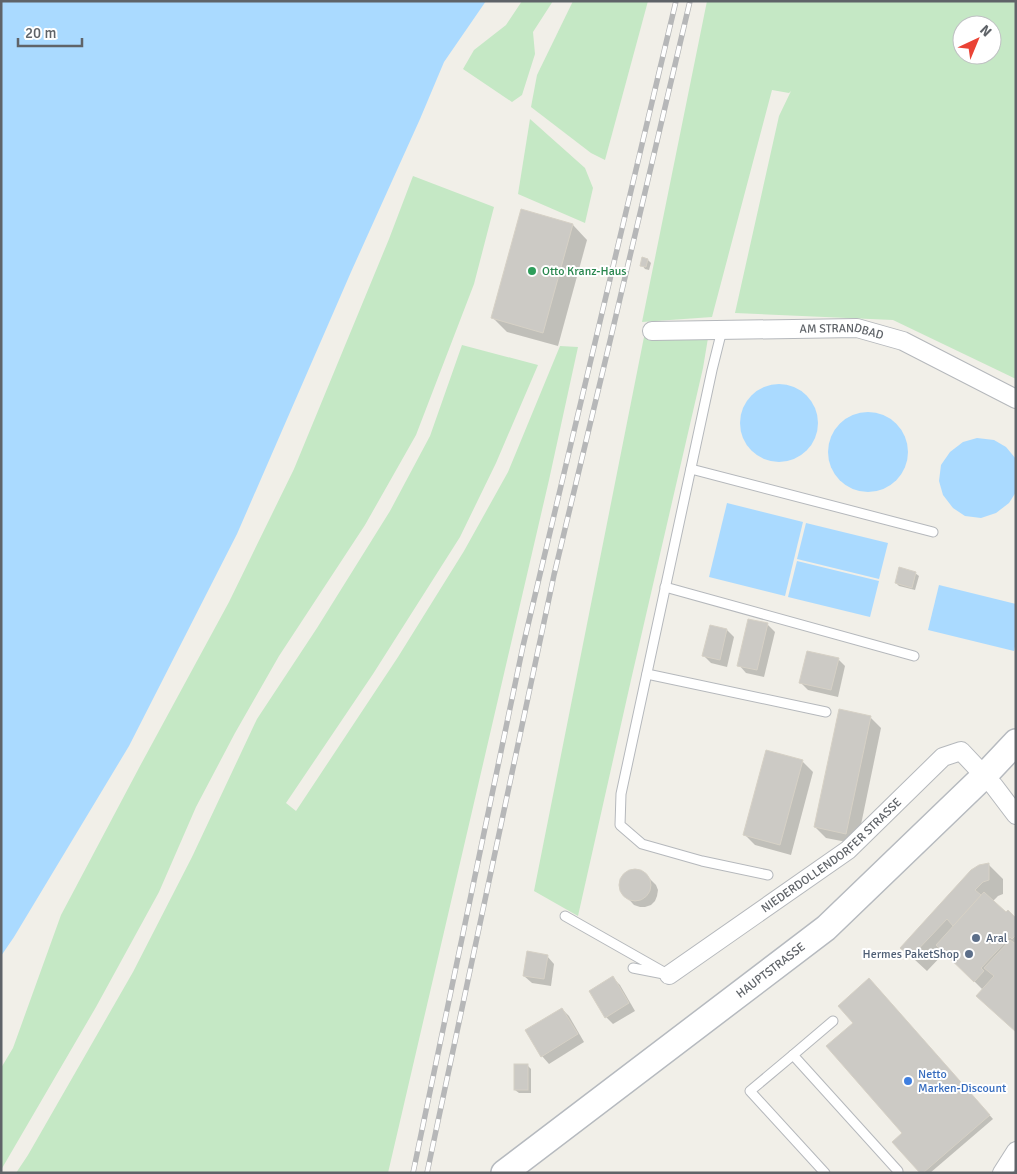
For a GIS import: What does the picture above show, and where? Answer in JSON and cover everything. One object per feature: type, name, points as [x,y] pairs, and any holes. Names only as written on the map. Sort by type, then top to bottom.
[{"type":"main road","name":"HAUPTSTRASSE","points":[[504,1173],[826,928],[985,775],[1016,742]]},
{"type":"street","name":"AM STRANDBAD","points":[[652,331],[857,328],[903,341],[1016,399]]},
{"type":"street","name":"NIEDERDOLLENDORFER STRASSE","points":[[669,975],[848,850],[943,757],[961,751],[985,775]]},
{"type":"street","points":[[985,775],[1016,815]]},
{"type":"street","points":[[1002,1173],[1016,1151]]},
{"type":"lane","points":[[722,330],[621,794],[620,825],[642,844],[702,861],[768,875]]},
{"type":"lane","points":[[691,469],[933,532]]},
{"type":"lane","points":[[665,587],[914,656]]},
{"type":"lane","points":[[646,674],[826,712]]},
{"type":"lane","points":[[565,916],[669,975]]},
{"type":"lane","points":[[633,968],[669,975]]},
{"type":"lane","points":[[825,1173],[750,1091],[833,1022]]},
{"type":"lane","points":[[793,1055],[898,1173]]},
{"type":"green space","points":[[522,1],[553,1],[533,32],[535,54],[522,95],[512,102],[463,69],[474,50],[506,25]]},
{"type":"green space","points":[[573,1],[648,1],[605,160],[591,153],[531,107],[537,75]]},
{"type":"green space","points":[[707,1],[1016,1],[1016,379],[893,320],[735,313],[779,116],[791,91],[789,93],[772,90],[712,317],[642,322]]},
{"type":"green space","points":[[530,119],[585,168],[593,188],[585,223],[518,194]]},
{"type":"green space","points":[[413,176],[494,207],[474,284],[416,435],[365,525],[279,656],[235,733],[196,807],[159,892],[96,1007],[1,1170],[1,1068],[13,1048],[61,915],[229,602],[294,469]]},
{"type":"green space","points":[[644,337],[708,338],[703,368],[578,916],[534,891]]},
{"type":"green space","points":[[462,345],[538,365],[496,463],[460,537],[373,674],[286,803],[296,811],[398,657],[464,551],[508,472],[560,346],[578,347],[549,480],[388,1173],[16,1173],[133,972],[192,857],[257,719],[317,628],[390,511],[430,436]]},
{"type":"water","points":[[1,1],[486,1],[444,62],[237,534],[129,746],[1,956]]},
{"type":"water","points":[[771,384],[787,384],[801,390],[812,401],[818,415],[818,431],[812,445],[801,456],[787,462],[771,462],[757,456],[746,445],[740,431],[740,415],[746,401],[757,390]]},
{"type":"water","points":[[868,412],[883,415],[896,424],[905,437],[908,452],[905,467],[896,480],[883,489],[868,492],[853,489],[840,480],[831,467],[828,452],[831,437],[840,424],[853,415]]},
{"type":"water","points":[[977,438],[994,440],[1006,447],[1016,459],[1016,492],[1009,503],[996,513],[981,518],[965,516],[953,508],[943,495],[939,481],[941,465],[950,452],[963,442]]},
{"type":"water","points":[[727,503],[803,522],[785,596],[709,577]]},
{"type":"water","points":[[806,523],[888,543],[879,579],[797,559]]},
{"type":"water","points":[[797,561],[879,581],[870,617],[788,597]]},
{"type":"water","points":[[939,585],[1016,604],[1016,642],[1014,651],[928,630]]},
{"type":"building","name":"Otto Kranz-Haus","points":[[521,209],[573,224],[543,333],[491,318]]},
{"type":"building","points":[[642,257],[648,259],[646,267],[640,266]]},
{"type":"building","points":[[899,567],[916,572],[912,588],[895,583]]},
{"type":"building","points":[[748,619],[768,623],[757,670],[737,666]]},
{"type":"building","points":[[710,625],[727,629],[720,660],[702,656]]},
{"type":"building","points":[[807,651],[839,658],[831,690],[799,683]]},
{"type":"building","points":[[839,709],[871,716],[846,834],[814,827]]},
{"type":"building","points":[[766,750],[803,760],[780,845],[743,835]]},
{"type":"building","points":[[989,863],[989,880],[983,882],[975,890],[981,895],[953,926],[947,919],[911,957],[900,948],[971,870],[979,865]]},
{"type":"building","points":[[635,869],[641,870],[646,874],[650,879],[650,891],[646,896],[641,900],[635,901],[629,900],[624,896],[620,891],[619,885],[620,879],[624,874],[629,870]]},
{"type":"building","name":"Aral","points":[[984,892],[1006,912],[1008,910],[1016,918],[1016,935],[1012,939],[1010,937],[981,968],[984,971],[974,982],[936,945]]},
{"type":"building","points":[[1010,940],[1016,944],[1016,1032],[976,996],[994,976],[984,968]]},
{"type":"building","points":[[527,951],[548,955],[544,979],[523,976]]},
{"type":"building","points":[[613,976],[629,1003],[605,1018],[589,991]]},
{"type":"building","name":"Netto Marken-Discount","points":[[869,978],[990,1115],[923,1173],[920,1173],[892,1142],[902,1133],[826,1046],[853,1023],[838,1006]]},
{"type":"building","points":[[562,1008],[578,1034],[541,1057],[525,1030]]},
{"type":"building","points":[[514,1064],[528,1064],[528,1090],[514,1090]]},
{"type":"railway","points":[[413,1173],[523,646],[676,1]]},
{"type":"railway","points":[[427,1173],[554,575],[690,1]]},
{"type":"place","name":"Otto Kranz-Haus","points":[[532,271]]},
{"type":"place","name":"Aral","points":[[976,938]]},
{"type":"place","name":"Hermes PaketShop","points":[[969,954]]},
{"type":"place","name":"Netto Marken-Discount","points":[[908,1081]]}]
